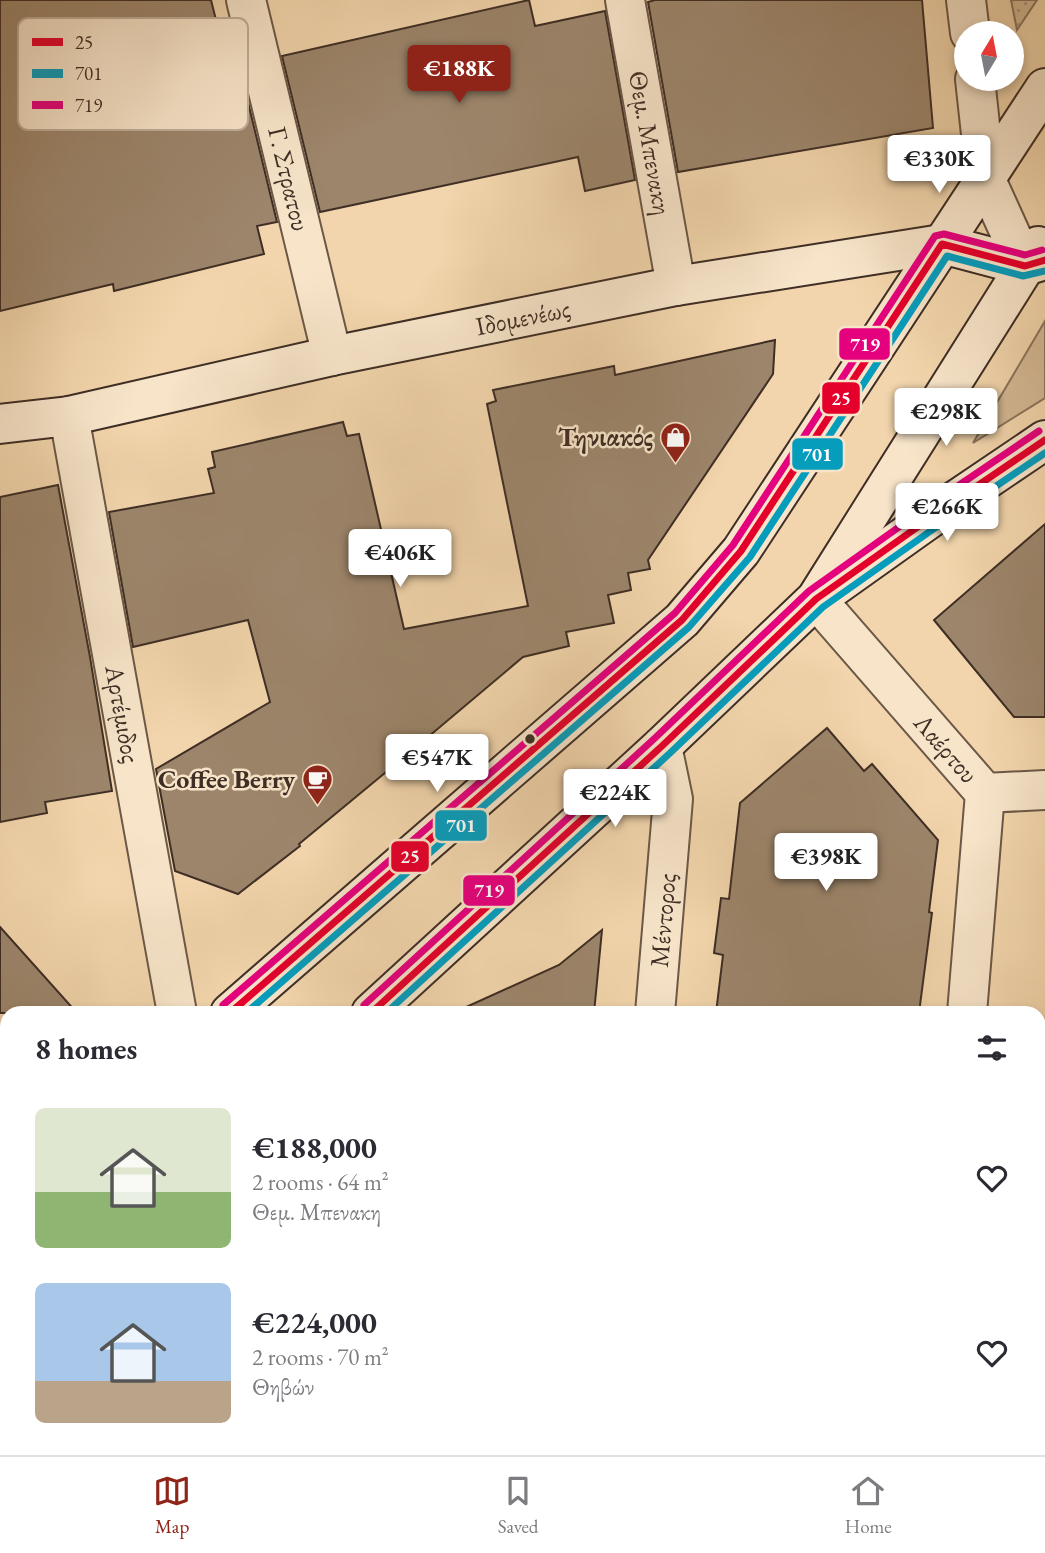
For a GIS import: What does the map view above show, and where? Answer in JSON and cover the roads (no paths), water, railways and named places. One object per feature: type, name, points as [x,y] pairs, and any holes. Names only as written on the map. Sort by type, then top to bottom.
[{"type":"main road","name":"Γ. Στρατου","points":[[246,0],[332,356]]},
{"type":"main road","name":"Θεμ. Μπενακη","points":[[625,0],[676,286]]},
{"type":"main road","points":[[966,0],[969,21]]},
{"type":"main road","points":[[238,1006],[682,620],[741,551],[1045,88]]},
{"type":"main road","points":[[816,599],[1038,254],[986,180],[976,91]]},
{"type":"main road","name":"Ιδομενέως","points":[[0,424],[69,416],[332,356],[676,286],[942,244],[1038,254]]},
{"type":"main road","name":"Αρτέμιδος","points":[[69,416],[176,1006]]},
{"type":"main road","points":[[379,1006],[662,746],[816,599],[1045,440]]},
{"type":"main road","name":"Λαέρτου","points":[[816,599],[985,793],[968,1006]]},
{"type":"main road","name":"Μέντορος","points":[[656,1006],[673,799],[662,746]]},
{"type":"main road","points":[[985,793],[1045,790]]},
{"type":"place","name":"Τηνιακός","points":[[676,464]]},
{"type":"place","name":"Coffee Berry","points":[[318,806]]}]
